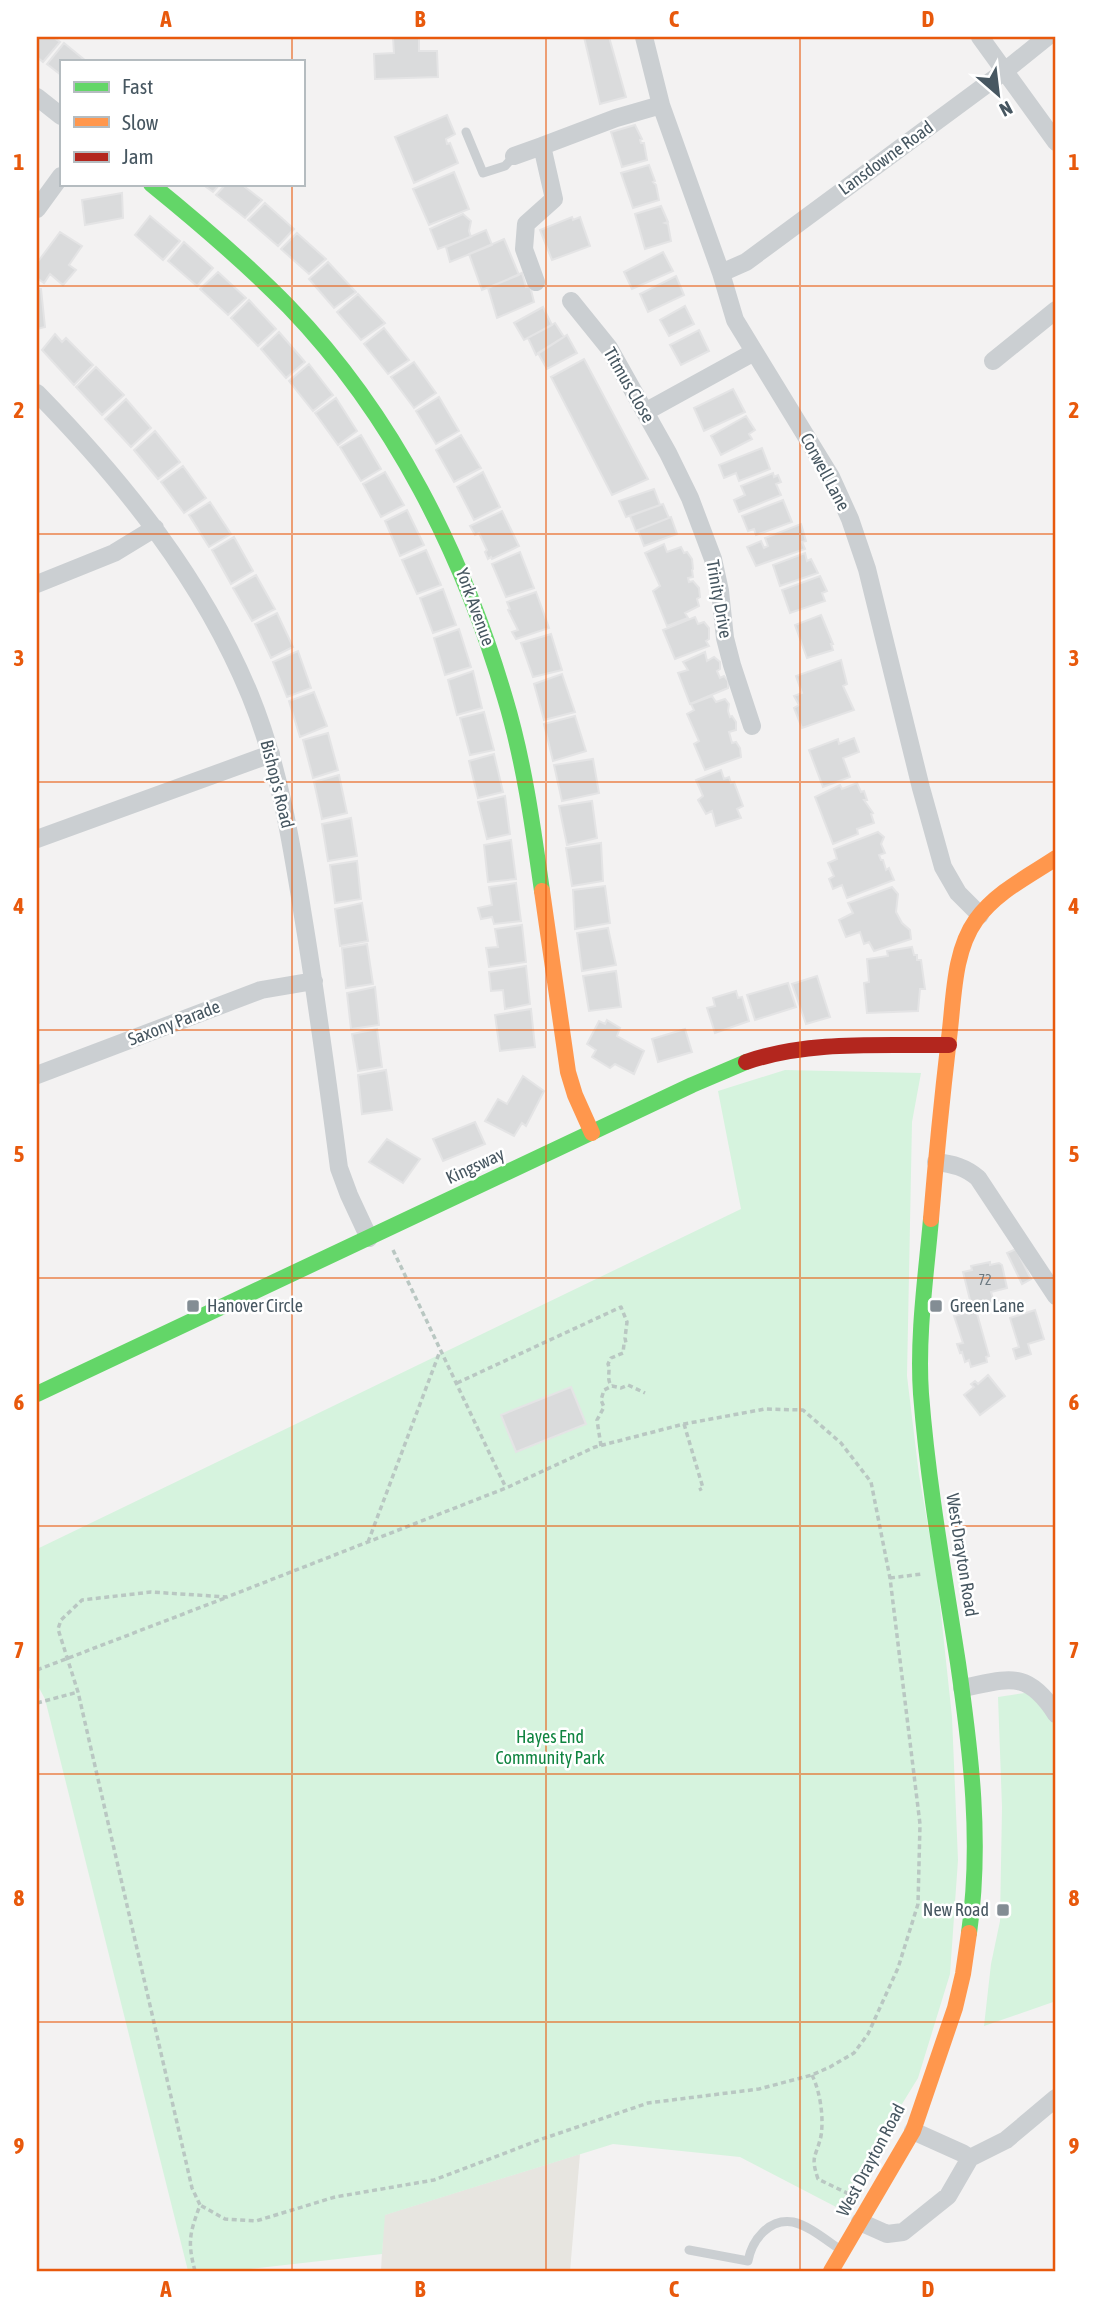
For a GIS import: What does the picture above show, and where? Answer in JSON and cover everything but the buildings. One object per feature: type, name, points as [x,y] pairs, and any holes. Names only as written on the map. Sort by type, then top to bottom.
[{"type":"street","name":"Corwell Lane","points":[[644,37],[661,105],[735,320],[842,496],[867,569],[943,867],[958,893],[980,915]]},
{"type":"street","points":[[980,37],[1056,142]]},
{"type":"street","name":"Lansdowne Road","points":[[721,273],[746,262],[1047,37]]},
{"type":"street","points":[[37,97],[60,115]]},
{"type":"street","points":[[514,156],[604,122],[661,105]]},
{"type":"street","points":[[536,282],[524,249],[526,224],[554,199],[542,146]]},
{"type":"street","points":[[37,209],[60,177]]},
{"type":"street","name":"York Avenue","points":[[153,186],[232,250],[325,346],[386,428],[452,546],[491,651],[519,755],[536,845],[568,1072],[592,1133]]},
{"type":"street","name":"Titmus Close","points":[[571,301],[609,348],[679,474]]},
{"type":"street","points":[[993,361],[1056,310]]},
{"type":"street","points":[[645,412],[754,352]]},
{"type":"street","name":"Bishop's Road","points":[[37,393],[105,466],[155,528],[225,642],[251,697],[271,754],[286,813],[314,981],[340,1168],[349,1195],[376,1234]]},
{"type":"street","name":"Trinity Drive","points":[[679,474],[713,559],[720,591],[725,638],[752,726]]},
{"type":"street","points":[[37,584],[114,553],[155,528]]},
{"type":"street","points":[[37,839],[271,754]]},
{"type":"street","name":"West Drayton Road","points":[[831,2271],[913,2131],[937,2067],[963,1974],[973,1905],[976,1855],[974,1795],[962,1688],[925,1436],[920,1357],[936,1163],[961,954],[968,931],[980,915],[1006,892],[1056,858]]},
{"type":"street","name":"Saxony Parade","points":[[37,1075],[261,990],[314,981]]},
{"type":"street","name":"Kingsway","points":[[37,1394],[743,1063],[768,1056],[829,1048],[949,1045]]},
{"type":"street","points":[[936,1163],[969,1170],[978,1178],[1056,1296]]},
{"type":"street","points":[[962,1688],[1008,1679],[1031,1684],[1056,1714]]},
{"type":"street","points":[[860,2222],[887,2234],[904,2232],[948,2196],[970,2158],[1006,2140],[1056,2098]]},
{"type":"street","points":[[913,2131],[970,2158]]},
{"type":"lane","points":[[466,132],[483,173],[505,166],[514,156]]},
{"type":"lane","points":[[689,2250],[748,2261],[750,2250],[760,2234],[775,2224],[793,2222],[843,2251]]},
{"type":"path","points":[[376,1234],[440,1350],[506,1488]]},
{"type":"path","points":[[456,1383],[621,1307],[627,1322],[626,1343],[623,1353],[611,1358],[608,1364],[607,1377],[611,1386]]},
{"type":"path","points":[[368,1542],[440,1350]]},
{"type":"path","points":[[601,1446],[597,1420],[604,1407],[601,1400],[604,1390],[611,1386],[621,1388],[628,1385],[645,1393]]},
{"type":"path","points":[[37,1670],[67,1658],[227,1597],[506,1488],[601,1446],[684,1424],[765,1409],[803,1410],[841,1443],[871,1482],[890,1578],[920,1824],[918,1904],[898,1968],[868,2034],[854,2053],[812,2075],[759,2090],[648,2103],[434,2180],[335,2197],[256,2221],[225,2219],[200,2205],[192,2188],[78,1692],[67,1658],[58,1629],[61,1619],[82,1600],[151,1592],[227,1597]]},
{"type":"path","points":[[684,1424],[703,1488],[699,1490]]},
{"type":"path","points":[[890,1578],[945,1571]]},
{"type":"path","points":[[37,1703],[78,1692]]},
{"type":"path","points":[[812,2075],[818,2086],[821,2115],[821,2134],[813,2164],[818,2179],[870,2206]]},
{"type":"path","points":[[195,2271],[189,2249],[190,2232],[200,2205]]},
{"type":"shaded area","points":[[580,2154],[570,2271],[381,2271],[384,2215]]},
{"type":"green space","name":"Hayes End Community Park","points":[[785,1070],[921,1073],[912,1122],[907,1376],[919,1475],[937,1577],[952,1717],[958,1860],[950,1974],[918,2078],[838,2208],[740,2157],[613,2144],[385,2215],[382,2254],[232,2271],[188,2271],[45,1699],[37,1684],[37,1549],[741,1209],[718,1091]]},
{"type":"green space","points":[[1031,1692],[1056,1723],[1056,2001],[984,2026],[991,1964],[1000,1921],[1002,1807],[998,1697]]},
{"type":"traffic: fast","points":[[153,186],[256,275],[327,349],[361,394],[421,490],[468,592],[505,698],[523,770],[542,891]]},
{"type":"traffic: fast","points":[[37,1394],[746,1062]]},
{"type":"traffic: fast","points":[[931,1219],[921,1328],[921,1394],[932,1495],[971,1764],[975,1865],[969,1933]]},
{"type":"traffic: slow","points":[[931,1219],[954,992],[963,947],[976,920],[993,901],[1056,858]]},
{"type":"traffic: slow","points":[[542,891],[568,1072],[592,1133]]},
{"type":"traffic: slow","points":[[831,2271],[913,2131],[955,2008],[969,1933]]},
{"type":"traffic: jam","points":[[746,1062],[770,1055],[821,1047],[949,1045]]},
{"type":"place","name":"Hanover Circle","points":[[193,1306]]},
{"type":"place","name":"Green Lane","points":[[936,1306]]},
{"type":"place","name":"New Road","points":[[1003,1910]]}]
